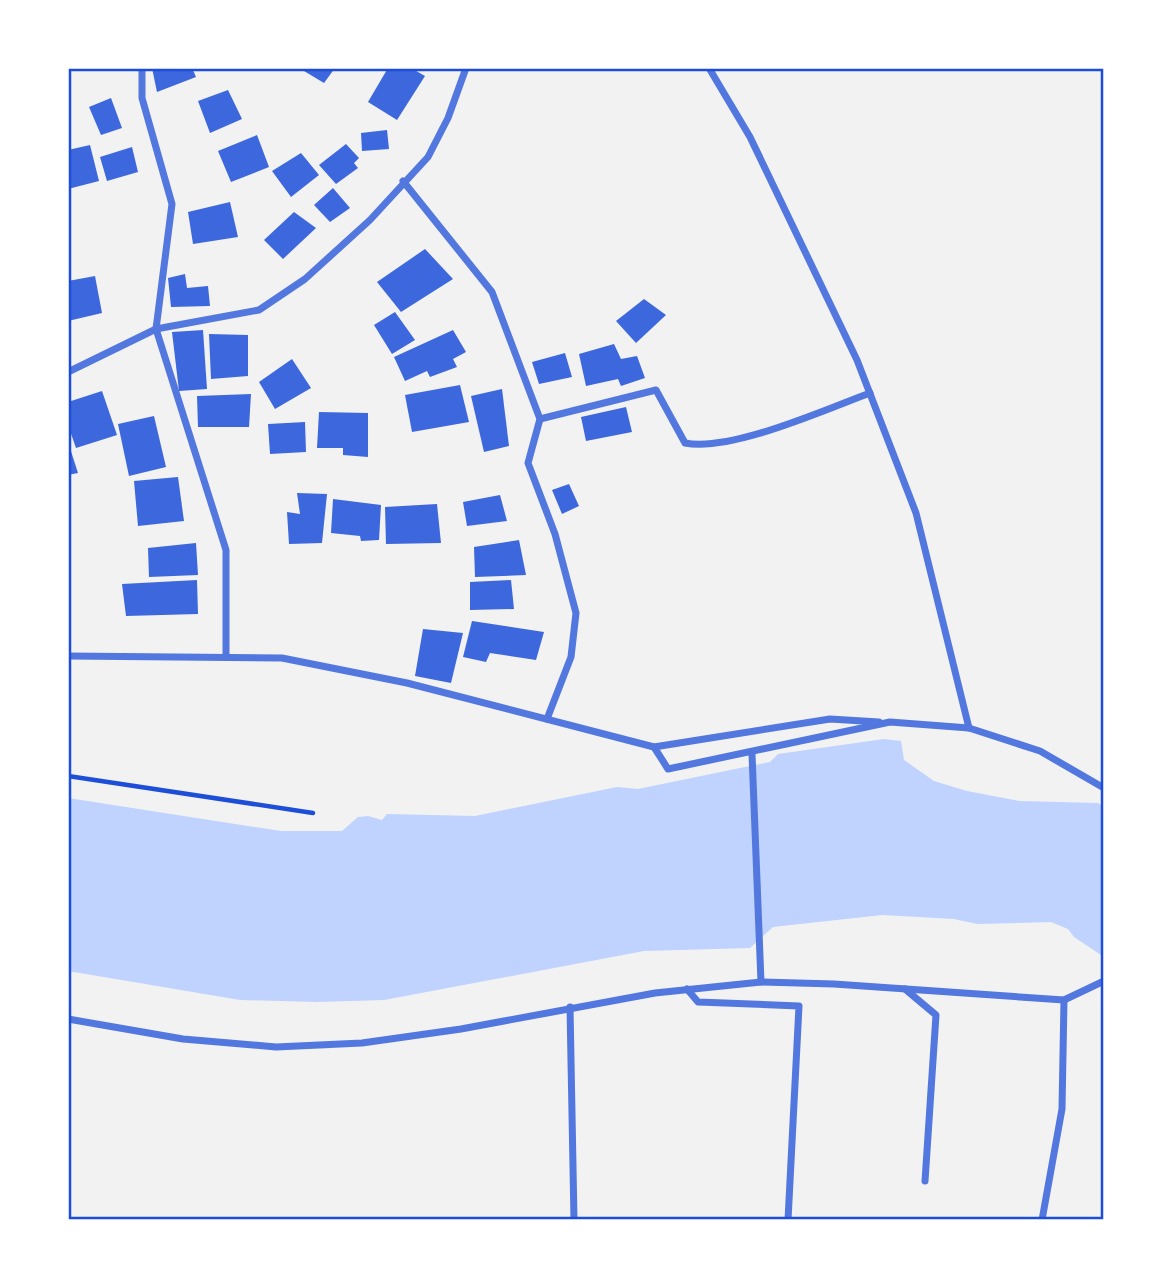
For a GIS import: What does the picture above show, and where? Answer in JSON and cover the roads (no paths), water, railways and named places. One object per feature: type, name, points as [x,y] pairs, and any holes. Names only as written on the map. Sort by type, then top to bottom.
[{"type":"street","points":[[142,68],[142,99],[172,204],[156,329],[226,550],[226,656]]},
{"type":"street","points":[[68,372],[156,329],[259,310],[305,279],[370,220],[403,181],[428,157],[448,118],[466,68]]},
{"type":"street","points":[[709,68],[750,137],[870,393],[916,513],[969,728]]},
{"type":"street","points":[[403,181],[492,292],[540,419],[528,463],[555,534],[576,613],[571,657],[547,719]]},
{"type":"street","points":[[540,419],[656,390],[685,443],[704,447],[782,425],[870,393]]},
{"type":"street","points":[[68,656],[226,656],[295,660],[407,683],[654,747],[830,719],[969,728],[1040,751],[1104,788]]},
{"type":"street","points":[[654,747],[668,769],[753,757],[890,722]]},
{"type":"street","points":[[753,757],[761,982]]},
{"type":"street","points":[[68,1019],[183,1039],[276,1047],[362,1043],[461,1029],[570,1007],[687,989],[761,982],[904,988],[1064,1000],[1104,981]]},
{"type":"street","points":[[904,988],[936,1015],[925,1181]]},
{"type":"street","points":[[687,989],[698,1002],[799,1006],[788,1220]]},
{"type":"street","points":[[1042,1220],[1062,1109],[1064,1000]]},
{"type":"street","points":[[570,1007],[574,1220]]},
{"type":"water","points":[[884,739],[901,741],[904,760],[934,781],[967,791],[1019,801],[1098,803],[1104,807],[1104,957],[1074,937],[1068,929],[1051,922],[977,924],[954,919],[882,915],[773,927],[750,948],[644,951],[384,1000],[240,1000],[68,971],[68,798],[281,831],[342,831],[358,817],[368,816],[382,820],[387,814],[475,816],[617,787],[638,789],[770,762],[778,754]]}]
